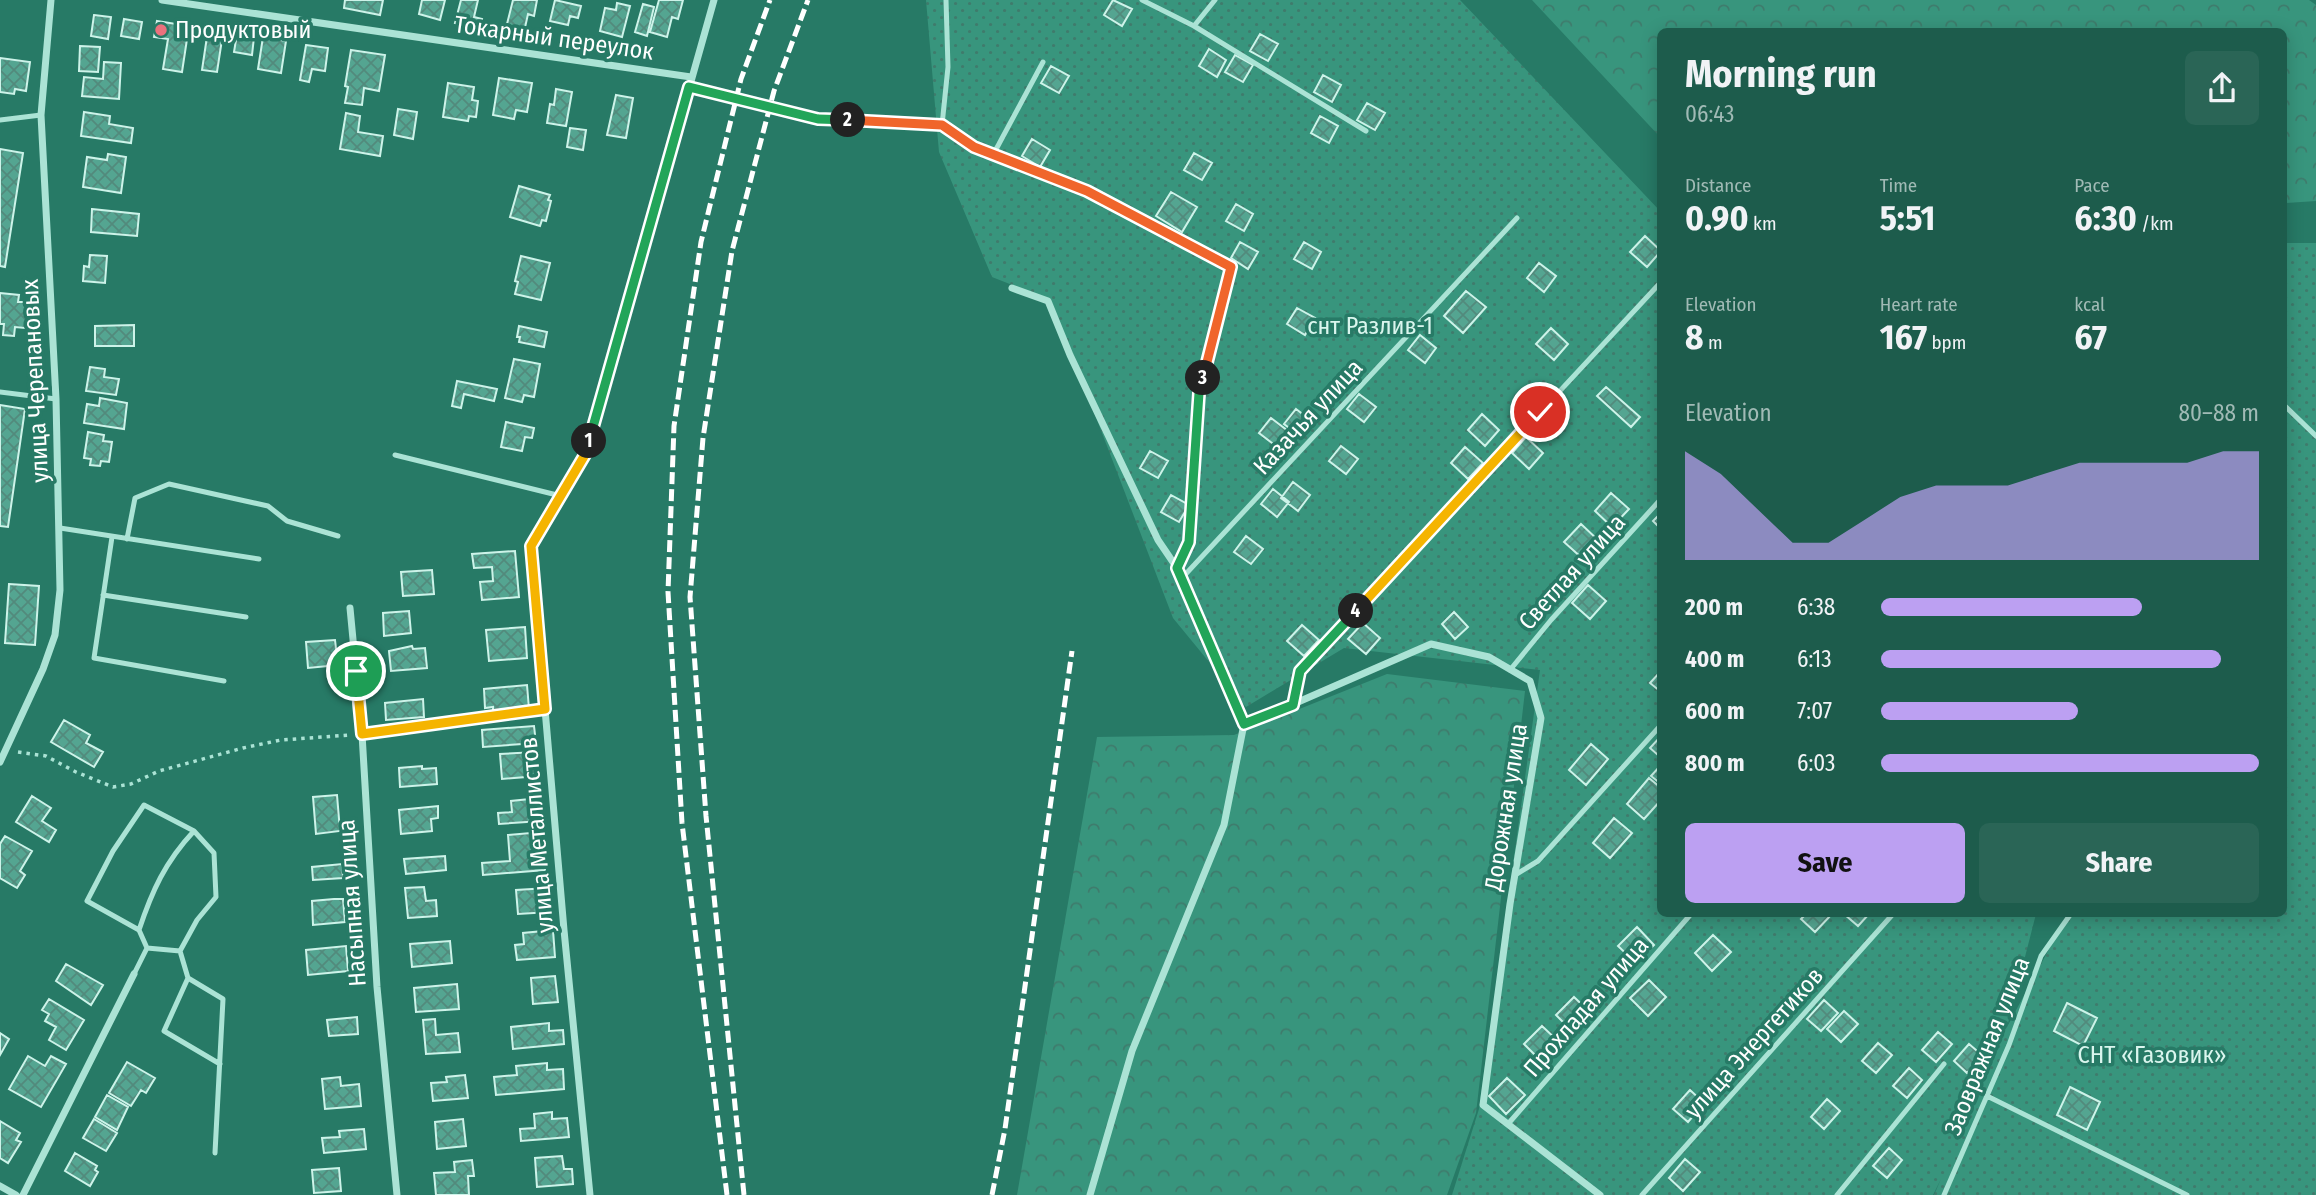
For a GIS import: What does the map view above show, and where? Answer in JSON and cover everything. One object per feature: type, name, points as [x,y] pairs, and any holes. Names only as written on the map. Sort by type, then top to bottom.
[{"type":"street","name":"улица Черепановых","points":[[0,762],[3,748],[43,669],[55,635],[60,590],[56,399],[41,115],[51,0]]},
{"type":"street","name":"Токарный переулок","points":[[162,0],[691,77]]},
{"type":"street","name":"улица Металлистов","points":[[590,1195],[531,546],[586,453],[714,0]]},
{"type":"street","points":[[942,125],[974,147],[1087,191],[1231,267],[1199,393],[1189,542],[1177,568]]},
{"type":"street","points":[[1012,288],[1048,301],[1070,355],[1158,540],[1182,578],[1244,724],[1224,825],[1132,1052],[1090,1195]]},
{"type":"street","name":"Насыпная улица","points":[[350,608],[362,734],[377,987],[397,1195]]},
{"type":"street","name":"Дорожная улица","points":[[1244,724],[1432,644],[1489,657],[1530,681],[1541,718],[1515,875],[1483,1105],[1600,1195]]},
{"type":"street","points":[[362,734],[545,709]]},
{"type":"street","points":[[23,1195],[134,974]]},
{"type":"street","points":[[0,1186],[16,1195]]},
{"type":"lane","points":[[942,125],[948,67],[946,0]]},
{"type":"lane","points":[[1142,0],[1195,26],[1366,131]]},
{"type":"lane","points":[[1195,26],[1215,0]]},
{"type":"lane","points":[[993,155],[1043,62]]},
{"type":"lane","points":[[0,120],[41,115]]},
{"type":"lane","name":"Казачья улица","points":[[1182,578],[1517,218]]},
{"type":"lane","points":[[1293,705],[1300,671],[1657,286]]},
{"type":"lane","points":[[0,392],[56,399]]},
{"type":"lane","points":[[2287,408],[2316,436]]},
{"type":"lane","points":[[396,455],[561,496]]},
{"type":"lane","points":[[127,539],[135,498],[169,484],[268,506],[287,521],[338,536]]},
{"type":"lane","name":"Светлая улица","points":[[1510,670],[1551,620],[1657,503]]},
{"type":"lane","points":[[60,528],[258,559]]},
{"type":"lane","points":[[112,537],[94,658],[224,681]]},
{"type":"lane","points":[[103,595],[246,617]]},
{"type":"lane","points":[[1515,875],[1538,861],[1657,729]]},
{"type":"lane","points":[[147,948],[139,930],[87,901],[113,851],[144,805],[194,831],[214,853],[216,897],[197,920],[180,951],[188,978],[164,1031],[220,1064]]},
{"type":"lane","points":[[139,930],[153,888],[176,850],[194,831]]},
{"type":"lane","name":"Прохладая улица","points":[[1508,1124],[1688,917]]},
{"type":"lane","name":"улица Энергетиков","points":[[1642,1195],[1890,917]]},
{"type":"lane","name":"Заовражная улица","points":[[1944,1195],[2027,1001],[2041,956],[2069,917]]},
{"type":"lane","points":[[147,948],[180,951]]},
{"type":"lane","points":[[134,974],[147,948]]},
{"type":"lane","points":[[188,978],[223,999],[215,1153]]},
{"type":"lane","points":[[1837,1195],[1944,1065]]},
{"type":"lane","points":[[1987,1096],[2188,1195]]},
{"type":"path","points":[[689,87],[818,119],[942,125]]},
{"type":"path","points":[[3,748],[46,756],[113,787],[131,784],[159,771],[243,748],[291,738],[362,734]]},
{"type":"green space","name":"снт Разлив-1","points":[[926,0],[1460,0],[1657,208],[1657,917],[2035,917],[2007,1027],[2066,917],[2287,917],[2287,243],[2316,243],[2316,1195],[1934,1195],[1941,1179],[1933,1195],[1452,1195],[1479,1109],[1540,670],[1344,648],[1246,707],[1173,618],[1051,300],[992,277],[939,152]]},
{"type":"green space","points":[[1532,0],[2309,0],[2316,5],[2316,201],[2287,203],[2287,28],[1657,28],[1657,134]]},
{"type":"green space","points":[[1387,674],[1525,691],[1476,1113],[1447,1195],[1017,1195],[1097,737],[1234,735]]},
{"type":"building","points":[[345,0],[383,0],[380,15],[344,8]]},
{"type":"building","points":[[422,0],[445,0],[440,20],[419,14]]},
{"type":"building","points":[[461,0],[478,0],[474,17],[482,19],[480,29],[455,23]]},
{"type":"building","points":[[513,0],[537,0],[534,16],[528,14],[524,32],[506,28]]},
{"type":"building","points":[[555,0],[581,6],[578,18],[570,16],[568,25],[550,21]]},
{"type":"building","points":[[659,0],[683,0],[678,19],[672,17],[667,37],[650,32]]},
{"type":"building","points":[[1113,0],[1132,9],[1122,26],[1104,15]]},
{"type":"building","points":[[617,3],[630,6],[622,37],[600,31],[605,8],[616,10]]},
{"type":"building","points":[[643,4],[654,7],[647,36],[635,32]]},
{"type":"building","points":[[94,15],[111,17],[108,39],[91,36]]},
{"type":"building","points":[[124,19],[142,22],[139,39],[121,36]]},
{"type":"building","points":[[157,21],[189,26],[182,72],[163,69],[168,39],[154,37]]},
{"type":"building","points":[[208,30],[223,33],[217,72],[202,70]]},
{"type":"building","points":[[237,34],[254,37],[252,55],[234,52]]},
{"type":"building","points":[[1260,34],[1278,44],[1268,61],[1250,51]]},
{"type":"building","points":[[263,37],[286,41],[281,73],[258,69]]},
{"type":"building","points":[[306,45],[328,48],[325,71],[312,69],[309,82],[300,80]]},
{"type":"building","points":[[80,46],[100,47],[98,72],[79,71]]},
{"type":"building","points":[[1209,49],[1226,60],[1217,77],[1199,66]]},
{"type":"building","points":[[351,50],[385,55],[379,91],[364,88],[362,105],[345,103]]},
{"type":"building","points":[[1235,55],[1253,65],[1243,82],[1225,72]]},
{"type":"building","points":[[0,58],[30,62],[26,91],[15,89],[14,94],[0,92]]},
{"type":"building","points":[[104,62],[121,63],[119,99],[82,96],[84,77],[103,79]]},
{"type":"building","points":[[1051,66],[1069,76],[1059,93],[1041,83]]},
{"type":"building","points":[[1323,75],[1341,85],[1332,102],[1314,92]]},
{"type":"building","points":[[499,78],[532,83],[527,112],[516,110],[514,119],[493,115]]},
{"type":"building","points":[[448,83],[474,87],[472,100],[478,101],[476,117],[469,116],[468,121],[443,117]]},
{"type":"building","points":[[556,89],[572,92],[566,126],[547,123],[550,104],[554,105]]},
{"type":"building","points":[[616,95],[633,98],[626,138],[607,135]]},
{"type":"building","points":[[1367,103],[1385,113],[1375,130],[1357,120]]},
{"type":"building","points":[[398,109],[417,112],[413,139],[394,135]]},
{"type":"building","points":[[84,112],[110,116],[109,124],[133,128],[131,143],[81,136]]},
{"type":"building","points":[[346,113],[360,116],[358,132],[383,136],[380,156],[340,149]]},
{"type":"building","points":[[1320,116],[1338,126],[1329,143],[1311,133]]},
{"type":"building","points":[[570,128],[586,130],[583,150],[567,147]]},
{"type":"building","points":[[1032,139],[1050,150],[1040,167],[1022,156]]},
{"type":"building","points":[[0,149],[23,153],[5,267],[0,266]]},
{"type":"building","points":[[1194,153],[1212,163],[1202,180],[1184,170]]},
{"type":"building","points":[[108,154],[126,157],[121,193],[83,187],[87,157],[107,160]]},
{"type":"building","points":[[519,186],[550,195],[546,221],[542,220],[540,226],[510,217]]},
{"type":"building","points":[[1171,192],[1197,207],[1182,232],[1156,216]]},
{"type":"building","points":[[1236,204],[1253,214],[1244,231],[1226,221]]},
{"type":"building","points":[[92,209],[139,214],[137,236],[91,232]]},
{"type":"building","points":[[1645,236],[1657,247],[1657,256],[1647,267],[1630,252]]},
{"type":"building","points":[[1240,242],[1258,252],[1248,269],[1231,258]]},
{"type":"building","points":[[1304,242],[1321,252],[1312,269],[1294,259]]},
{"type":"building","points":[[90,255],[107,256],[105,283],[83,281],[84,266],[89,267]]},
{"type":"building","points":[[521,256],[550,263],[541,300],[515,294]]},
{"type":"building","points":[[1539,263],[1556,276],[1544,292],[1527,278]]},
{"type":"building","points":[[1466,291],[1486,307],[1463,333],[1444,316]]},
{"type":"building","points":[[0,293],[19,295],[18,302],[28,302],[25,328],[15,327],[14,336],[3,335],[4,324],[0,324]]},
{"type":"building","points":[[1297,308],[1315,318],[1305,335],[1287,324]]},
{"type":"building","points":[[134,325],[134,346],[95,346],[95,326]]},
{"type":"building","points":[[519,326],[547,332],[544,347],[519,342]]},
{"type":"building","points":[[1551,328],[1568,344],[1554,360],[1536,344]]},
{"type":"building","points":[[1420,335],[1436,348],[1425,363],[1408,350]]},
{"type":"building","points":[[514,359],[540,364],[534,397],[524,395],[522,402],[505,398]]},
{"type":"building","points":[[90,367],[105,369],[104,377],[119,379],[116,395],[86,391]]},
{"type":"building","points":[[457,381],[497,389],[494,401],[464,394],[461,408],[452,406]]},
{"type":"building","points":[[1606,387],[1640,417],[1631,427],[1597,396]]},
{"type":"building","points":[[1359,394],[1376,407],[1364,422],[1347,409]]},
{"type":"building","points":[[100,398],[127,403],[124,429],[84,423],[87,404],[99,406]]},
{"type":"building","points":[[0,405],[25,409],[8,527],[0,526]]},
{"type":"building","points":[[1296,409],[1313,422],[1301,437],[1284,424]]},
{"type":"building","points":[[1482,414],[1499,430],[1485,446],[1468,430]]},
{"type":"building","points":[[1271,418],[1288,431],[1276,446],[1259,433]]},
{"type":"building","points":[[506,422],[534,428],[532,438],[525,437],[522,451],[501,447]]},
{"type":"building","points":[[88,432],[104,435],[103,441],[112,442],[109,462],[101,461],[100,466],[90,465],[91,459],[84,458]]},
{"type":"building","points":[[1526,437],[1543,453],[1529,469],[1512,453]]},
{"type":"building","points":[[1341,446],[1358,459],[1346,474],[1329,461]]},
{"type":"building","points":[[1465,447],[1483,463],[1468,479],[1451,463]]},
{"type":"building","points":[[1150,451],[1168,461],[1158,478],[1140,468]]},
{"type":"building","points":[[1293,482],[1310,495],[1298,511],[1281,498]]},
{"type":"building","points":[[1273,489],[1289,502],[1277,517],[1261,504]]},
{"type":"building","points":[[1611,493],[1629,509],[1612,527],[1595,511]]},
{"type":"building","points":[[1171,495],[1189,505],[1179,522],[1161,512]]},
{"type":"building","points":[[1581,524],[1598,540],[1582,558],[1564,542]]},
{"type":"building","points":[[1246,536],[1263,549],[1251,564],[1234,552]]},
{"type":"building","points":[[515,551],[519,597],[482,600],[480,582],[493,581],[492,567],[474,568],[472,554]]},
{"type":"building","points":[[432,570],[434,594],[403,596],[401,572]]},
{"type":"building","points":[[9,584],[39,586],[35,645],[5,643]]},
{"type":"building","points":[[1588,585],[1606,601],[1590,619],[1572,603]]},
{"type":"building","points":[[409,611],[411,633],[384,636],[383,613]]},
{"type":"building","points":[[1454,612],[1468,627],[1455,639],[1442,624]]},
{"type":"building","points":[[1363,623],[1380,638],[1366,654],[1348,639]]},
{"type":"building","points":[[1302,625],[1319,640],[1304,656],[1287,641]]},
{"type":"building","points":[[525,627],[527,658],[489,661],[486,630]]},
{"type":"building","points":[[335,640],[338,665],[308,668],[306,642]]},
{"type":"building","points":[[412,646],[413,649],[425,648],[427,668],[391,671],[389,651]]},
{"type":"building","points":[[1657,675],[1657,689],[1650,683]]},
{"type":"building","points":[[527,685],[529,709],[493,712],[493,707],[485,708],[484,689]]},
{"type":"building","points":[[423,699],[424,717],[386,720],[385,703]]},
{"type":"building","points":[[64,720],[90,735],[86,743],[103,752],[94,767],[51,742]]},
{"type":"building","points":[[534,726],[536,743],[483,747],[482,730]]},
{"type":"building","points":[[1657,740],[1657,754],[1650,748]]},
{"type":"building","points":[[1591,744],[1608,759],[1586,785],[1569,770]]},
{"type":"building","points":[[536,752],[538,776],[502,779],[500,754]]},
{"type":"building","points":[[422,766],[422,769],[436,768],[437,784],[400,787],[399,768]]},
{"type":"building","points":[[1657,769],[1657,781],[1651,776]]},
{"type":"building","points":[[1649,778],[1657,785],[1657,804],[1644,819],[1627,804]]},
{"type":"building","points":[[337,795],[340,831],[316,834],[313,797]]},
{"type":"building","points":[[32,796],[51,808],[42,821],[56,830],[49,842],[16,822]]},
{"type":"building","points":[[539,798],[541,821],[499,824],[498,813],[512,812],[511,801]]},
{"type":"building","points":[[438,806],[438,818],[431,819],[432,831],[401,834],[399,810]]},
{"type":"building","points":[[1614,818],[1632,833],[1610,858],[1593,843]]},
{"type":"building","points":[[542,832],[545,870],[483,875],[482,863],[510,861],[508,835]]},
{"type":"building","points":[[5,836],[32,851],[20,871],[25,875],[17,888],[0,878],[0,844]]},
{"type":"building","points":[[445,856],[446,870],[406,874],[404,859]]},
{"type":"building","points":[[342,864],[343,878],[313,880],[312,867]]},
{"type":"building","points":[[424,887],[426,901],[436,900],[437,916],[408,918],[405,888]]},
{"type":"building","points":[[548,888],[550,912],[518,914],[516,890]]},
{"type":"building","points":[[343,899],[345,922],[313,925],[312,901]]},
{"type":"building","points":[[1803,917],[1829,917],[1815,932],[1801,919]]},
{"type":"building","points":[[1848,917],[1866,917],[1858,926]]},
{"type":"building","points":[[1637,927],[1654,945],[1636,963],[1618,946]]},
{"type":"building","points":[[553,930],[555,957],[517,960],[515,945],[524,944],[523,933]]},
{"type":"building","points":[[1713,935],[1731,952],[1712,971],[1695,953]]},
{"type":"building","points":[[450,941],[452,963],[412,967],[410,944]]},
{"type":"building","points":[[346,946],[348,971],[308,975],[306,950]]},
{"type":"building","points":[[66,964],[103,985],[91,1005],[56,981]]},
{"type":"building","points":[[555,976],[558,1002],[533,1004],[531,978]]},
{"type":"building","points":[[1649,980],[1666,997],[1648,1016],[1630,998]]},
{"type":"building","points":[[457,984],[459,1009],[416,1012],[414,988]]},
{"type":"building","points":[[1574,997],[1592,1014],[1573,1032],[1556,1015]]},
{"type":"building","points":[[49,999],[84,1020],[66,1050],[49,1040],[56,1027],[45,1021],[49,1014],[42,1010]]},
{"type":"building","points":[[1824,1000],[1838,1013],[1821,1031],[1807,1019]]},
{"type":"building","points":[[2067,1003],[2097,1018],[2083,1046],[2054,1031]]},
{"type":"building","points":[[1844,1011],[1858,1024],[1841,1042],[1827,1029]]},
{"type":"building","points":[[357,1017],[358,1034],[329,1036],[327,1020]]},
{"type":"building","points":[[435,1019],[436,1035],[458,1033],[460,1052],[426,1054],[423,1020]]},
{"type":"building","points":[[549,1023],[549,1031],[563,1030],[564,1044],[513,1049],[511,1027]]},
{"type":"building","points":[[1542,1026],[1560,1043],[1542,1062],[1524,1044]]},
{"type":"building","points":[[1938,1032],[1952,1044],[1936,1062],[1922,1050]]},
{"type":"building","points":[[0,1033],[9,1039],[0,1055]]},
{"type":"building","points":[[1878,1043],[1892,1055],[1876,1073],[1862,1061]]},
{"type":"building","points":[[1969,1044],[1983,1056],[1967,1073],[1954,1061]]},
{"type":"building","points":[[28,1056],[45,1066],[51,1056],[66,1064],[41,1107],[9,1089]]},
{"type":"building","points":[[127,1062],[155,1078],[146,1093],[141,1090],[131,1106],[109,1093]]},
{"type":"building","points":[[547,1063],[547,1070],[563,1069],[564,1089],[496,1095],[494,1077],[517,1075],[516,1066]]},
{"type":"building","points":[[1909,1068],[1922,1080],[1907,1098],[1893,1086]]},
{"type":"building","points":[[465,1075],[468,1098],[433,1101],[431,1083],[447,1082],[446,1077]]},
{"type":"building","points":[[340,1077],[341,1086],[359,1084],[361,1106],[325,1109],[322,1079]]},
{"type":"building","points":[[1507,1078],[1525,1095],[1506,1114],[1489,1096]]},
{"type":"building","points":[[2070,1087],[2100,1102],[2087,1130],[2057,1115]]},
{"type":"building","points":[[1690,1090],[1704,1103],[1688,1122],[1673,1109]]},
{"type":"building","points":[[107,1095],[128,1107],[117,1130],[95,1117]]},
{"type":"building","points":[[1827,1099],[1840,1111],[1824,1129],[1811,1117]]},
{"type":"building","points":[[552,1112],[552,1119],[567,1118],[569,1137],[521,1141],[520,1129],[535,1128],[534,1114]]},
{"type":"building","points":[[94,1119],[117,1133],[106,1151],[83,1138]]},
{"type":"building","points":[[463,1119],[466,1146],[437,1149],[435,1122]]},
{"type":"building","points":[[0,1121],[20,1133],[16,1140],[21,1142],[8,1163],[0,1158]]},
{"type":"building","points":[[364,1129],[366,1149],[324,1153],[322,1138],[340,1137],[339,1131]]},
{"type":"building","points":[[1889,1148],[1902,1160],[1887,1178],[1873,1166]]},
{"type":"building","points":[[75,1153],[97,1166],[95,1170],[98,1172],[90,1186],[65,1171]]},
{"type":"building","points":[[562,1156],[564,1169],[572,1169],[573,1184],[537,1187],[535,1158]]},
{"type":"building","points":[[1685,1159],[1700,1172],[1683,1191],[1669,1178]]},
{"type":"building","points":[[472,1160],[474,1176],[468,1176],[469,1195],[436,1195],[434,1173],[455,1172],[454,1162]]},
{"type":"building","points":[[339,1168],[341,1191],[314,1193],[312,1170]]},
{"type":"railway","points":[[727,1195],[682,823],[668,592],[674,426],[701,242],[741,79],[770,0]]},
{"type":"railway","points":[[744,1195],[706,816],[690,597],[703,438],[732,251],[774,91],[808,0]]},
{"type":"railway","points":[[992,1195],[1005,1129],[1072,651]]},
{"type":"place","name":"Продуктовый","points":[[161,30]]},
{"type":"route","points":[[356,671],[362,734],[545,709],[531,546],[586,453],[689,87],[818,119],[942,125],[974,147],[1087,191],[1231,267],[1199,393],[1189,542],[1177,568],[1244,724],[1293,705],[1300,671],[1540,412]]},
{"type":"park label","name":"СНТ «Газовик»","points":[[2152,1055]]}]
